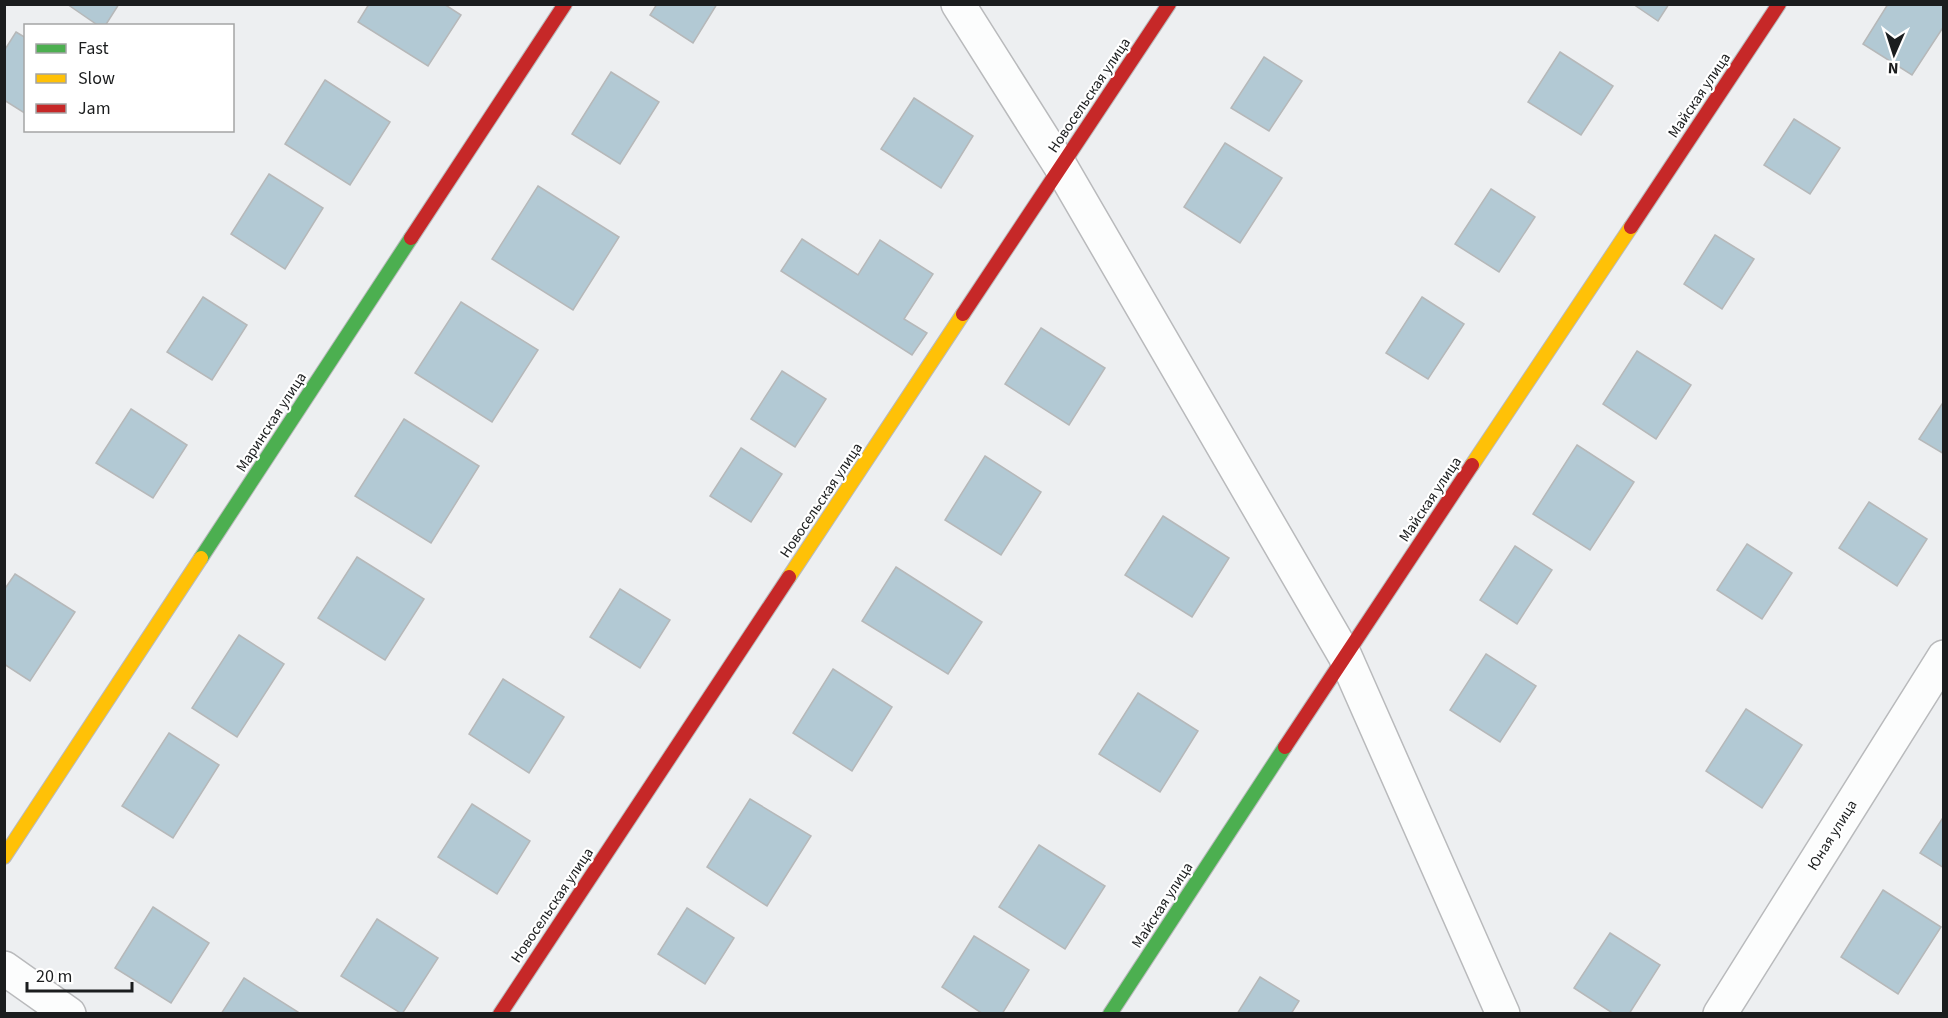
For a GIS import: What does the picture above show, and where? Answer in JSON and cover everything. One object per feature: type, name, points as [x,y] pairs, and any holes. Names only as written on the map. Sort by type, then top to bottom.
[{"type":"street","name":"Маринская улица","points":[[4,857],[565,4]]},
{"type":"street","points":[[958,4],[1060,167],[1345,656],[1503,1014]]},
{"type":"street","name":"Новосельская улица","points":[[500,1014],[1169,4]]},
{"type":"street","name":"Майская улица","points":[[1110,1014],[1779,4]]},
{"type":"street","name":"Юная улица","points":[[1720,1014],[1944,657]]},
{"type":"street","points":[[4,968],[69,1014]]},
{"type":"building","points":[[67,4],[119,4],[106,24],[96,24]]},
{"type":"building","points":[[369,4],[444,4],[461,15],[428,66],[358,22]]},
{"type":"building","points":[[657,4],[717,4],[693,43],[650,15]]},
{"type":"building","points":[[1633,4],[1669,4],[1658,21]]},
{"type":"building","points":[[1888,4],[1944,5],[1944,26],[1912,75],[1863,44]]},
{"type":"building","points":[[16,32],[24,37],[24,113],[4,100],[4,51]]},
{"type":"building","points":[[1560,52],[1613,86],[1581,135],[1528,102]]},
{"type":"building","points":[[1264,57],[1302,81],[1269,131],[1231,108]]},
{"type":"building","points":[[611,72],[659,102],[620,164],[572,134]]},
{"type":"building","points":[[325,80],[390,122],[350,185],[285,144]]},
{"type":"building","points":[[914,98],[973,136],[941,188],[881,149]]},
{"type":"building","points":[[1794,119],[1840,148],[1810,194],[1764,165]]},
{"type":"building","points":[[1225,143],[1282,178],[1240,243],[1184,207]]},
{"type":"building","points":[[269,174],[323,208],[285,269],[231,234]]},
{"type":"building","points":[[538,186],[619,237],[573,310],[492,259]]},
{"type":"building","points":[[1491,189],[1535,217],[1499,272],[1455,244]]},
{"type":"building","points":[[1715,235],[1754,259],[1722,309],[1684,284]]},
{"type":"building","points":[[802,239],[858,275],[880,240],[933,274],[904,319],[927,333],[912,355],[781,271]]},
{"type":"building","points":[[203,297],[247,325],[212,380],[167,352]]},
{"type":"building","points":[[1422,297],[1464,324],[1428,379],[1386,353]]},
{"type":"building","points":[[461,302],[538,350],[492,422],[415,373]]},
{"type":"building","points":[[1041,328],[1105,368],[1069,425],[1005,384]]},
{"type":"building","points":[[1637,351],[1691,385],[1656,439],[1603,404]]},
{"type":"building","points":[[782,371],[826,399],[795,447],[751,419]]},
{"type":"building","points":[[1944,401],[1944,454],[1919,439]]},
{"type":"building","points":[[131,409],[187,445],[153,498],[96,463]]},
{"type":"building","points":[[404,419],[479,466],[431,543],[355,496]]},
{"type":"building","points":[[1577,445],[1634,482],[1590,550],[1533,514]]},
{"type":"building","points":[[741,448],[782,474],[751,522],[710,496]]},
{"type":"building","points":[[985,456],[1041,492],[1001,555],[945,520]]},
{"type":"building","points":[[1869,502],[1927,539],[1897,586],[1839,548]]},
{"type":"building","points":[[1163,516],[1229,558],[1192,617],[1125,575]]},
{"type":"building","points":[[1747,544],[1792,573],[1762,619],[1717,590]]},
{"type":"building","points":[[1515,546],[1552,570],[1517,624],[1480,600]]},
{"type":"building","points":[[357,557],[424,599],[385,660],[318,618]]},
{"type":"building","points":[[896,567],[982,622],[948,674],[862,621]]},
{"type":"building","points":[[15,574],[75,612],[30,681],[4,664],[4,590]]},
{"type":"building","points":[[620,589],[670,620],[640,668],[590,637]]},
{"type":"building","points":[[239,635],[284,664],[237,737],[192,708]]},
{"type":"building","points":[[1486,654],[1536,686],[1500,742],[1450,710]]},
{"type":"building","points":[[833,669],[892,707],[852,771],[793,733]]},
{"type":"building","points":[[503,679],[564,717],[529,773],[469,734]]},
{"type":"building","points":[[1138,693],[1198,731],[1160,792],[1099,754]]},
{"type":"building","points":[[1746,709],[1802,745],[1762,808],[1706,771]]},
{"type":"building","points":[[169,733],[219,765],[173,838],[122,806]]},
{"type":"building","points":[[750,799],[811,836],[767,906],[707,867]]},
{"type":"building","points":[[472,804],[530,841],[497,894],[438,857]]},
{"type":"building","points":[[1944,816],[1944,868],[1920,853]]},
{"type":"building","points":[[1039,845],[1105,886],[1065,949],[999,907]]},
{"type":"building","points":[[1883,890],[1941,927],[1898,994],[1841,957]]},
{"type":"building","points":[[153,907],[209,943],[171,1003],[115,968]]},
{"type":"building","points":[[687,908],[734,938],[705,984],[658,954]]},
{"type":"building","points":[[377,919],[438,958],[402,1014],[341,976]]},
{"type":"building","points":[[1610,933],[1660,965],[1629,1014],[1614,1014],[1574,988]]},
{"type":"building","points":[[974,936],[1029,970],[1002,1014],[983,1014],[942,987]]},
{"type":"building","points":[[1260,977],[1299,1001],[1291,1014],[1237,1014]]},
{"type":"building","points":[[244,978],[298,1012],[297,1014],[221,1014]]},
{"type":"traffic: fast","points":[[201,558],[411,238]]},
{"type":"traffic: fast","points":[[1110,1014],[1285,747]]},
{"type":"traffic: slow","points":[[1472,465],[1631,227]]},
{"type":"traffic: slow","points":[[789,577],[963,314]]},
{"type":"traffic: slow","points":[[4,857],[201,558]]},
{"type":"traffic: jam","points":[[411,238],[565,4]]},
{"type":"traffic: jam","points":[[963,314],[1169,4]]},
{"type":"traffic: jam","points":[[1631,227],[1779,4]]},
{"type":"traffic: jam","points":[[1285,747],[1472,465]]},
{"type":"traffic: jam","points":[[500,1014],[789,577]]}]
